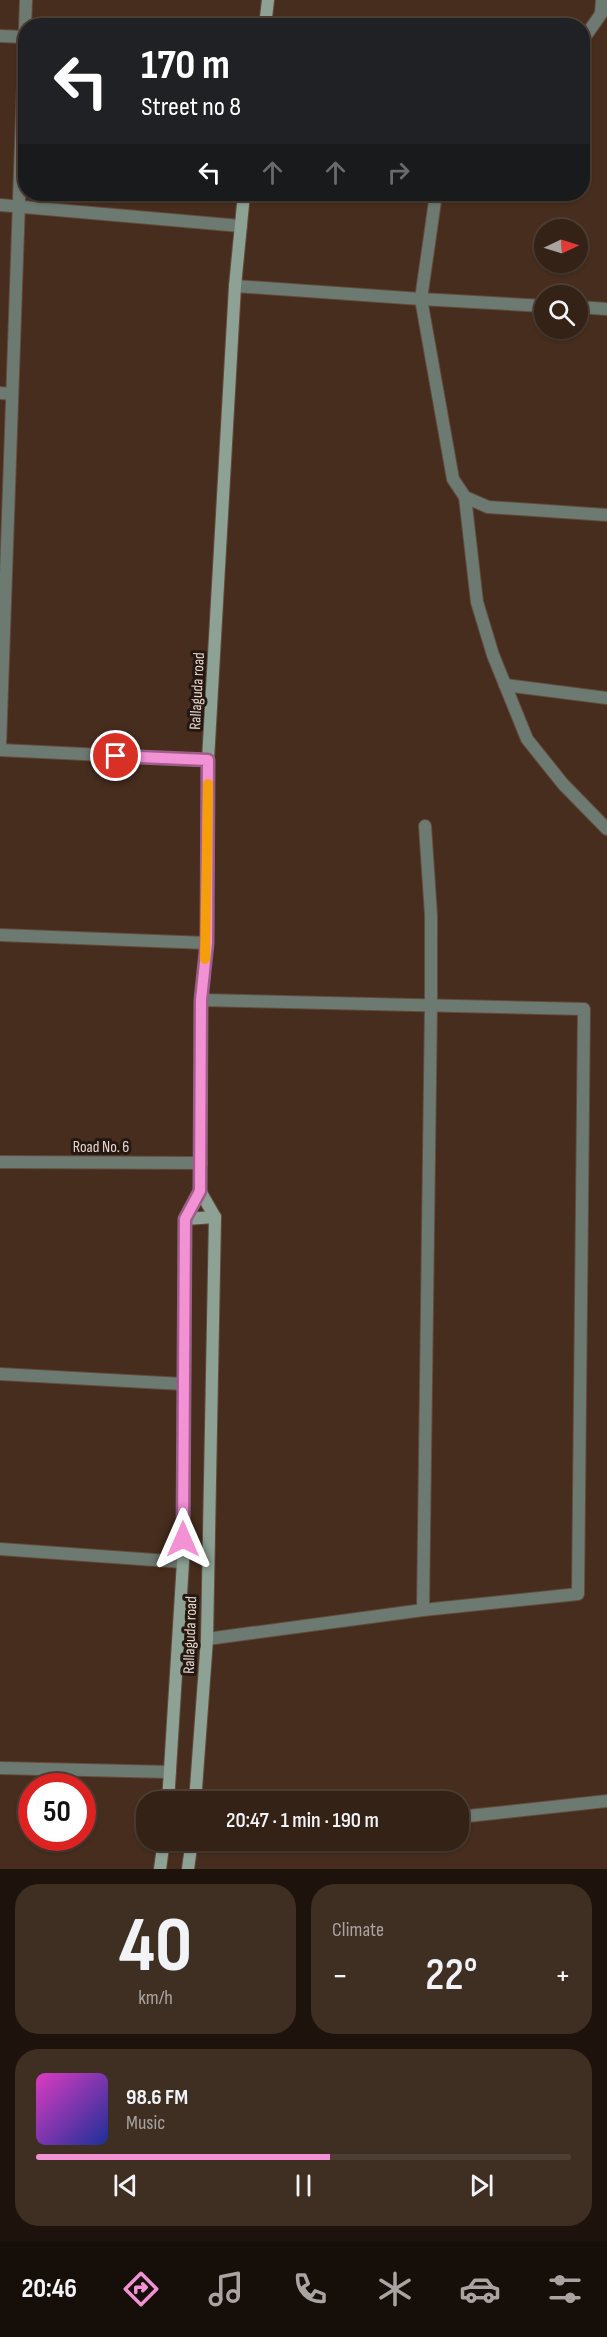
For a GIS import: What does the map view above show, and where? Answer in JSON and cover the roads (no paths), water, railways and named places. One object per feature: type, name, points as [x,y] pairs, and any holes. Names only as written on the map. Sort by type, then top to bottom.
[{"type":"main road","points":[[266,18],[268,0]]},
{"type":"main road","name":"Rallaguda road","points":[[169,1791],[183,1562],[185,1219],[200,1191],[201,1000],[207,943],[208,760],[235,286],[243,201]]},
{"type":"main road","name":"Rallaguda road","points":[[196,1791],[207,1640],[214,1217],[200,1191]]},
{"type":"main road","points":[[185,1219],[214,1217]]},
{"type":"main road","points":[[160,1869],[162,1851]]},
{"type":"main road","points":[[188,1869],[191,1851]]},
{"type":"street","points":[[25,18],[26,0]]},
{"type":"street","points":[[590,30],[601,14],[602,0]]},
{"type":"street","points":[[0,36],[18,37]]},
{"type":"street","points":[[19,201],[6,394],[0,748],[208,760]]},
{"type":"street","points":[[435,201],[421,299],[453,479],[465,497],[477,602],[527,739],[562,784],[607,829]]},
{"type":"street","points":[[0,205],[241,225]]},
{"type":"street","points":[[235,286],[534,305]]},
{"type":"street","points":[[588,308],[607,309]]},
{"type":"street","points":[[465,497],[488,507],[607,515]]},
{"type":"street","points":[[506,686],[607,698]]},
{"type":"street","points":[[423,1610],[431,1004],[431,915],[424,826]]},
{"type":"street","points":[[0,935],[207,943]]},
{"type":"street","points":[[201,1000],[584,1009],[578,1594],[423,1610],[207,1640]]},
{"type":"street","name":"Road No. 6","points":[[0,1162],[201,1163]]},
{"type":"street","points":[[0,1374],[183,1384]]},
{"type":"street","points":[[0,1549],[183,1562]]},
{"type":"street","points":[[0,1768],[170,1772]]},
{"type":"street","points":[[469,1816],[607,1802]]}]
